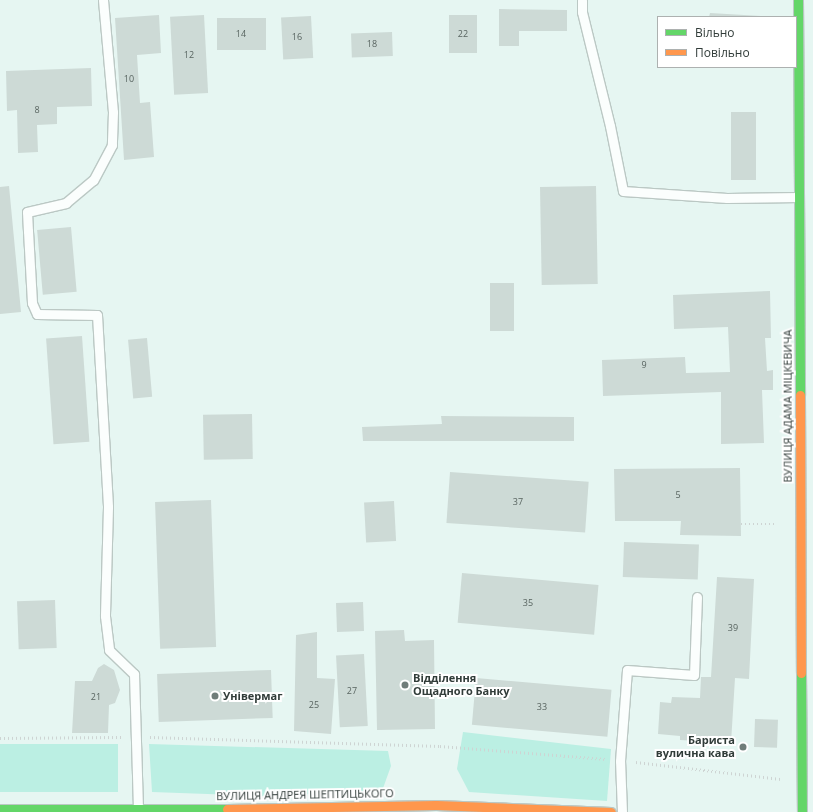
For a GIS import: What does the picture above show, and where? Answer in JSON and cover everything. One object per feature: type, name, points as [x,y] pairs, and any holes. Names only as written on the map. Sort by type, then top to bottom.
[{"type":"street","name":"ВУЛИЦЯ АДАМА МІЦКЕВИЧА","points":[[798,0],[802,812]]},
{"type":"street","name":"ВУЛИЦЯ АНДРЕЯ ШЕПТИЦЬКОГО","points":[[0,809],[138,808],[292,810],[443,805],[611,812]]},
{"type":"lane","points":[[103,0],[113,112],[112,145],[93,180],[66,203],[27,212],[32,303],[37,314],[97,315],[108,507],[105,616],[109,650],[134,674],[138,808]]},
{"type":"lane","points":[[582,0],[582,12],[610,126],[623,191],[727,198],[799,197]]},
{"type":"lane","points":[[800,545],[813,544]]},
{"type":"lane","points":[[622,812],[620,761],[627,670],[694,675],[697,597]]},
{"type":"path","points":[[741,524],[777,524]]},
{"type":"path","points":[[0,738],[135,737],[440,746],[620,761],[782,779]]},
{"type":"green space","points":[[463,732],[611,749],[607,801],[469,792],[457,769]]},
{"type":"green space","points":[[0,744],[118,744],[118,792],[0,792]]},
{"type":"green space","points":[[149,744],[388,751],[391,766],[382,791],[265,796],[152,792]]},
{"type":"building","points":[[499,9],[567,10],[567,31],[519,31],[519,46],[499,46]]},
{"type":"building","points":[[710,13],[761,16],[709,16]]},
{"type":"building","points":[[159,15],[161,53],[137,55],[140,103],[150,102],[154,157],[124,160],[115,18]]},
{"type":"building","points":[[204,15],[208,93],[174,95],[170,17]]},
{"type":"building","points":[[449,15],[477,15],[477,53],[449,53]]},
{"type":"building","points":[[311,16],[313,58],[283,60],[281,18]]},
{"type":"building","points":[[217,18],[266,18],[266,50],[217,50]]},
{"type":"building","points":[[392,32],[393,56],[352,57],[351,33]]},
{"type":"building","points":[[91,68],[92,106],[57,107],[57,124],[37,125],[38,152],[18,153],[17,110],[7,111],[6,71]]},
{"type":"building","points":[[731,112],[756,112],[756,180],[731,180]]},
{"type":"building","points":[[9,186],[21,312],[0,314],[0,187]]},
{"type":"building","points":[[596,186],[598,284],[542,285],[540,187]]},
{"type":"building","points":[[71,227],[77,292],[43,295],[37,230]]},
{"type":"building","points":[[490,283],[514,283],[514,331],[490,331]]},
{"type":"building","points":[[770,291],[771,338],[765,338],[767,371],[773,370],[773,390],[762,390],[764,443],[721,444],[721,392],[603,396],[602,360],[685,357],[686,373],[730,372],[728,327],[674,329],[673,295]]},
{"type":"building","points":[[82,336],[89,442],[53,444],[46,339]]},
{"type":"building","points":[[147,338],[152,397],[133,398],[128,340]]},
{"type":"building","points":[[252,414],[253,459],[204,460],[203,415]]},
{"type":"building","points":[[441,416],[574,417],[574,441],[363,441],[362,427],[442,424]]},
{"type":"building","points":[[740,468],[741,536],[680,535],[681,521],[615,521],[614,469]]},
{"type":"building","points":[[450,472],[589,482],[585,533],[446,523]]},
{"type":"building","points":[[211,500],[216,647],[160,649],[155,502]]},
{"type":"building","points":[[394,501],[396,541],[366,543],[364,503]]},
{"type":"building","points":[[624,542],[699,545],[698,580],[623,577]]},
{"type":"building","points":[[462,573],[598,585],[594,635],[458,623]]},
{"type":"building","points":[[717,577],[754,579],[749,679],[735,678],[731,743],[680,740],[680,736],[658,734],[660,702],[671,703],[672,697],[700,698],[701,677],[711,677]]},
{"type":"building","points":[[55,600],[57,648],[19,649],[17,601]]},
{"type":"building","points":[[363,602],[364,631],[337,632],[336,603]]},
{"type":"building","name":"Відділення Ощадного Банку","points":[[404,630],[405,641],[434,640],[435,729],[377,730],[375,631]]},
{"type":"building","points":[[317,632],[317,678],[335,679],[331,734],[294,731],[296,635]]},
{"type":"building","points":[[364,654],[368,726],[340,727],[336,655]]},
{"type":"building","points":[[104,664],[114,670],[120,690],[115,703],[109,705],[108,733],[72,733],[75,681],[92,681],[98,668]]},
{"type":"building","name":"Універмаг","points":[[271,670],[273,718],[159,722],[157,674]]},
{"type":"building","points":[[476,678],[611,690],[607,737],[472,725]]},
{"type":"building","points":[[755,719],[778,720],[777,748],[754,747]]},
{"type":"traffic: fast","points":[[798,0],[800,395]]},
{"type":"traffic: fast","points":[[801,673],[802,812]]},
{"type":"traffic: fast","points":[[0,809],[227,809]]},
{"type":"traffic: slow","points":[[800,395],[801,673]]},
{"type":"traffic: slow","points":[[227,809],[436,805],[611,812]]},
{"type":"place","name":"Відділення Ощадного Банку","points":[[405,685]]},
{"type":"place","name":"Універмаг","points":[[215,696]]},
{"type":"place","name":"Бариста вулична кава","points":[[743,747]]}]
